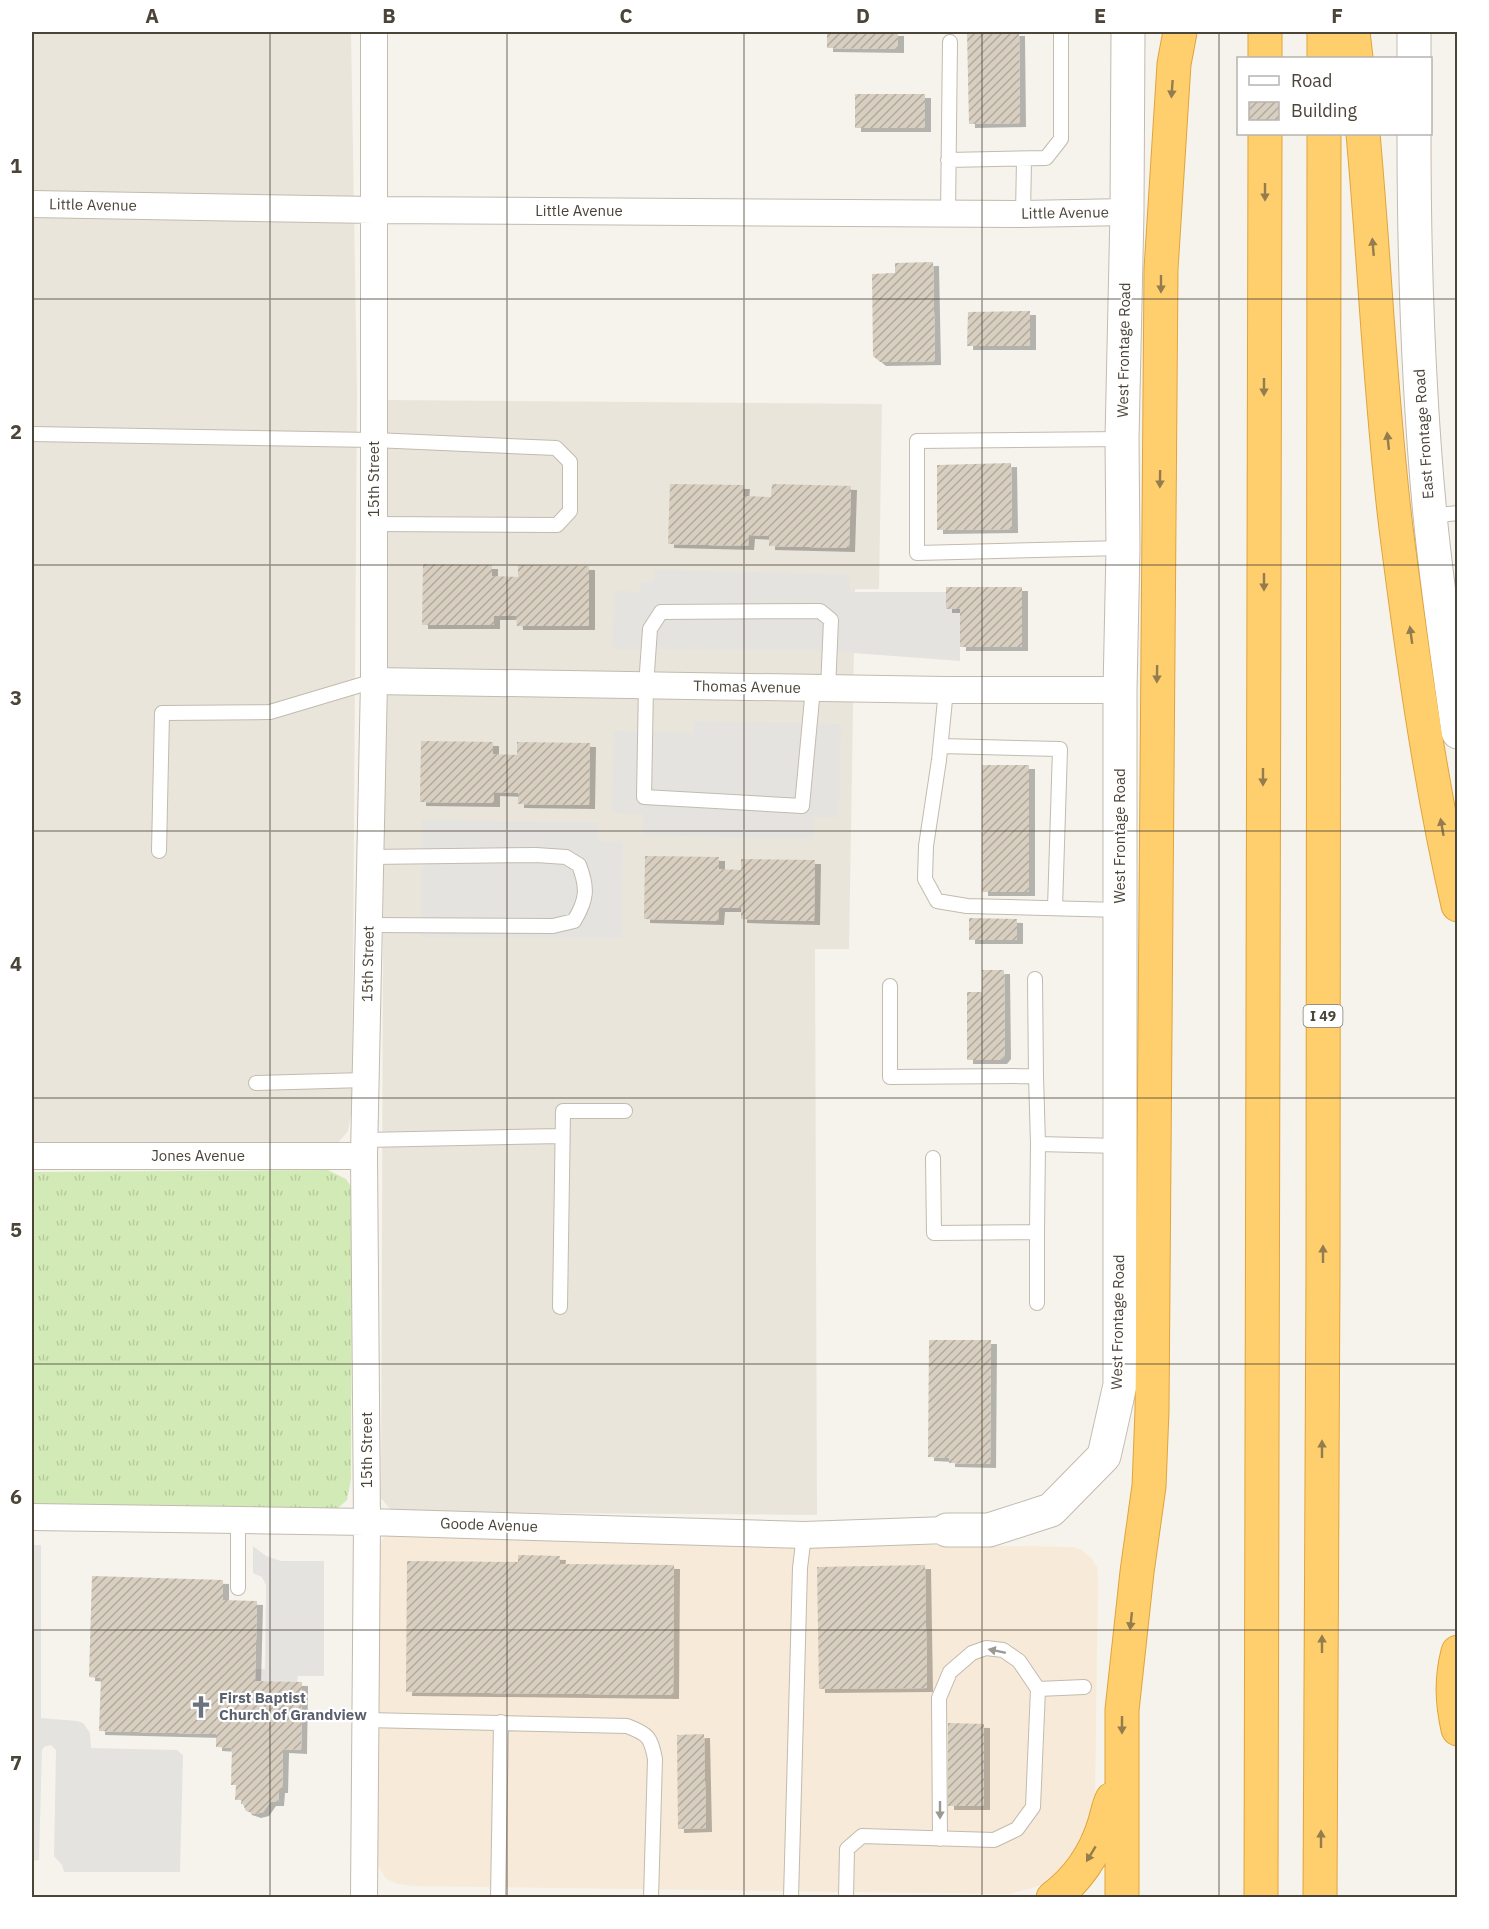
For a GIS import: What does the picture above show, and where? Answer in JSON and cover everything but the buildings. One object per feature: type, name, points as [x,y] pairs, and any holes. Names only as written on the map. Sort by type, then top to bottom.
[{"type":"highway","points":[[1122,1898],[1122,1710],[1149,1486],[1151,1422],[1161,269],[1174,64],[1180,32]]},
{"type":"highway","points":[[1265,32],[1265,57]]},
{"type":"highway","points":[[1324,32],[1324,57]]},
{"type":"highway","points":[[1353,32],[1356,57]]},
{"type":"highway","points":[[1261,1898],[1265,135]]},
{"type":"highway","name":"I 49","points":[[1320,1898],[1324,135]]},
{"type":"highway","points":[[1363,135],[1396,527],[1419,688],[1449,867],[1458,905]]},
{"type":"highway","points":[[1458,1652],[1453,1671],[1458,1730]]},
{"type":"highway","points":[[1053,1898],[1068,1886],[1097,1844],[1109,1805],[1122,1781]]},
{"type":"street","name":"15th Street","points":[[364,1898],[367,1522],[365,1148],[374,681],[374,32]]},
{"type":"street","name":"West Frontage Road","points":[[947,1530],[989,1530],[1051,1510],[1104,1456],[1120,1385],[1120,690],[1124,548],[1122,439],[1128,32]]},
{"type":"street","points":[[1414,32],[1414,57]]},
{"type":"street","name":"East Frontage Road","points":[[1414,135],[1416,303],[1423,426],[1444,514],[1458,732]]},
{"type":"street","name":"Little Avenue","points":[[32,204],[374,210],[948,214],[1127,212]]},
{"type":"street","name":"Thomas Avenue","points":[[374,681],[946,690],[1120,690]]},
{"type":"street","name":"Jones Avenue","points":[[32,1156],[365,1148]]},
{"type":"street","name":"Goode Avenue","points":[[32,1516],[367,1522],[804,1535],[947,1530]]},
{"type":"lane","points":[[948,160],[1046,158],[1061,139],[1061,33]]},
{"type":"lane","points":[[948,214],[950,42]]},
{"type":"lane","points":[[1023,214],[1024,160]]},
{"type":"lane","points":[[32,434],[374,440],[556,448],[570,462],[570,511],[557,525],[374,524]]},
{"type":"lane","points":[[1122,439],[918,441],[917,553],[1124,548]]},
{"type":"lane","points":[[820,611],[831,620],[802,806],[644,797],[645,686],[650,629],[661,612],[820,611]]},
{"type":"lane","points":[[159,851],[162,713],[270,712],[374,681]]},
{"type":"lane","points":[[946,690],[941,746],[926,846],[925,879],[937,901],[967,906],[1120,910]]},
{"type":"lane","points":[[941,746],[1060,749],[1055,908]]},
{"type":"lane","points":[[369,925],[553,926],[574,921],[584,905],[585,881],[579,865],[566,857],[536,855],[370,857]]},
{"type":"lane","points":[[1035,978],[1038,1144],[1037,1303]]},
{"type":"lane","points":[[890,986],[890,1077],[1036,1076]]},
{"type":"lane","points":[[256,1083],[366,1080]]},
{"type":"lane","points":[[560,1307],[563,1111],[625,1111]]},
{"type":"lane","points":[[365,1148],[562,1136]]},
{"type":"lane","points":[[1038,1144],[1120,1146]]},
{"type":"lane","points":[[933,1158],[933,1233],[1037,1232]]},
{"type":"lane","points":[[238,1520],[238,1588]]},
{"type":"lane","points":[[790,1898],[800,1580],[804,1535]]},
{"type":"lane","points":[[846,1898],[847,1849],[862,1836],[940,1839],[994,1840],[1017,1829],[1033,1807],[1038,1689],[1019,1661],[1003,1650],[986,1648],[972,1653],[950,1672],[939,1698],[940,1839]]},
{"type":"lane","points":[[1038,1689],[1084,1688]]},
{"type":"lane","points":[[366,1720],[627,1726],[644,1732],[652,1743],[655,1759],[651,1898]]},
{"type":"lane","points":[[498,1898],[501,1722]]},
{"type":"shaded area","points":[[32,32],[351,32],[357,393],[352,1109],[348,1131],[337,1144],[32,1143]]},
{"type":"shaded area","points":[[388,400],[882,404],[879,589],[855,589],[849,949],[815,949],[817,1515],[409,1512],[390,1509],[381,1498]]},
{"type":"shaded area","points":[[654,570],[849,574],[850,592],[946,592],[946,609],[960,609],[960,661],[813,650],[612,649],[615,590],[639,592],[641,582],[654,581]]},
{"type":"shaded area","points":[[694,721],[841,724],[839,817],[814,817],[813,839],[642,835],[643,814],[612,813],[614,731],[693,733]]},
{"type":"shaded area","points":[[422,820],[598,822],[598,841],[623,841],[622,938],[421,937]]},
{"type":"shaded area","points":[[385,1537],[1072,1547],[1082,1550],[1097,1567],[1098,1580],[1095,1797],[1082,1847],[1051,1881],[1008,1894],[414,1886],[398,1884],[386,1879],[376,1862],[377,1549]]},
{"type":"shaded area","points":[[32,1545],[41,1545],[41,1718],[83,1723],[90,1733],[91,1748],[177,1750],[183,1755],[180,1872],[64,1872],[62,1865],[54,1856],[56,1750],[51,1745],[42,1750],[39,1860],[32,1861]]},
{"type":"shaded area","points":[[253,1546],[266,1556],[281,1561],[324,1561],[324,1676],[298,1676],[297,1682],[255,1681],[255,1669],[265,1669],[266,1585],[262,1577],[253,1573]]},
{"type":"green space","points":[[328,1170],[346,1179],[352,1188],[351,1479],[347,1500],[336,1510],[32,1505],[32,1172]]},
{"type":"place","name":"First Baptist Church of Grandview","points":[[201,1707]]}]
